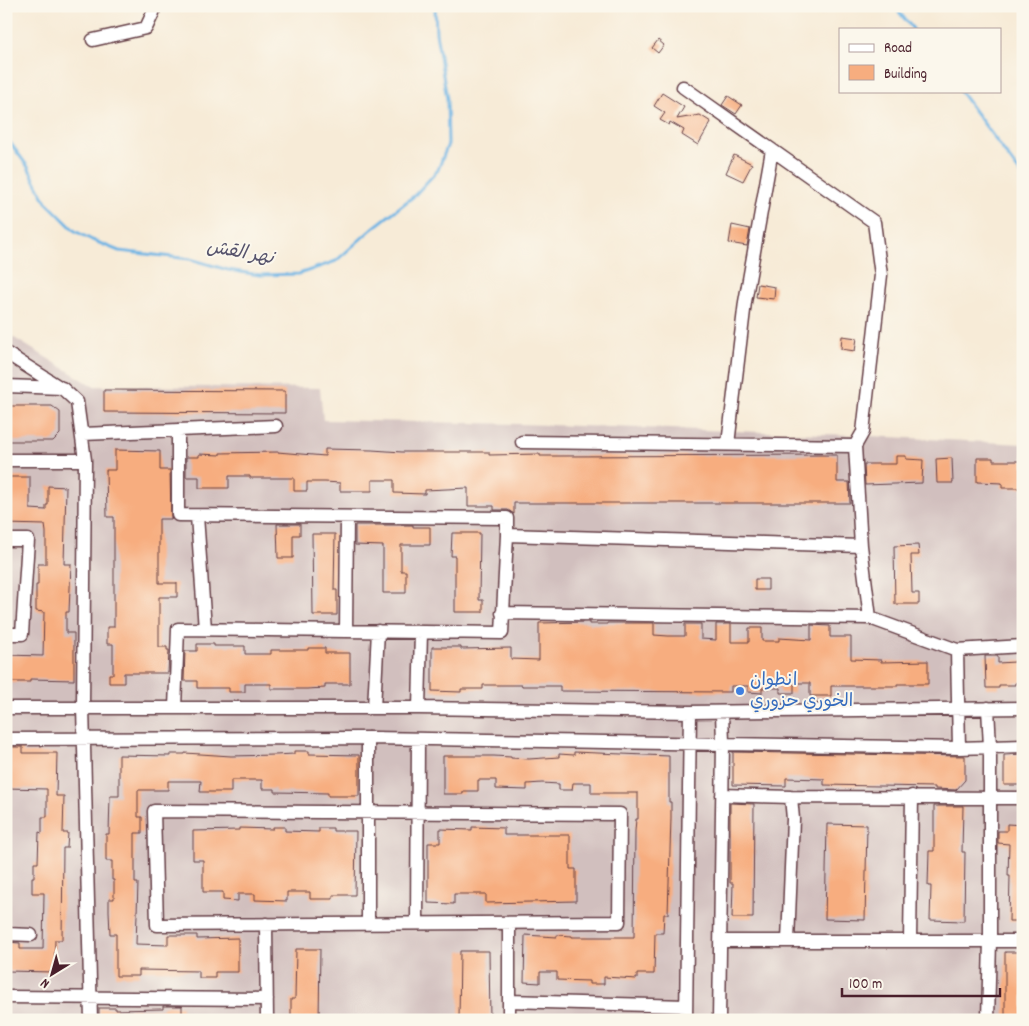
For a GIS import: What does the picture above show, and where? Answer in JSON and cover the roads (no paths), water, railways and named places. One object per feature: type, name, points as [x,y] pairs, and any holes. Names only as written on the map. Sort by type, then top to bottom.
[{"type":"street","points":[[93,40],[146,28],[154,14],[153,6]]},
{"type":"street","points":[[683,87],[874,222],[881,275],[863,432],[855,446],[861,546],[870,618]]},
{"type":"street","points":[[728,444],[745,302],[772,150]]},
{"type":"street","points":[[6,353],[62,388],[77,402],[83,434],[85,460],[83,707],[91,1020]]},
{"type":"street","points":[[6,386],[62,388]]},
{"type":"street","points":[[83,434],[276,426]]},
{"type":"street","points":[[175,708],[178,628],[502,633],[507,535],[507,518],[178,515],[178,430]]},
{"type":"street","points":[[522,442],[855,446]]},
{"type":"street","points":[[6,460],[85,460]]},
{"type":"street","points":[[197,516],[205,629]]},
{"type":"street","points":[[346,631],[348,517]]},
{"type":"street","points":[[507,535],[861,546]]},
{"type":"street","points":[[6,540],[28,540],[22,634],[6,634]]},
{"type":"street","points":[[502,614],[870,618],[957,650],[1023,646]]},
{"type":"street","points":[[374,708],[378,631]]},
{"type":"street","points":[[419,708],[421,632]]},
{"type":"street","points":[[957,650],[959,748]]},
{"type":"street","points":[[6,708],[419,708],[690,712],[1023,708]]},
{"type":"street","points":[[988,708],[990,747],[988,1020]]},
{"type":"street","points":[[686,1020],[690,712]]},
{"type":"street","points":[[718,1020],[722,712]]},
{"type":"street","points":[[368,738],[368,924]]},
{"type":"street","points":[[6,739],[368,738],[959,748],[1023,746]]},
{"type":"street","points":[[417,923],[418,739]]},
{"type":"street","points":[[722,795],[1023,798]]},
{"type":"street","points":[[910,941],[912,796]]},
{"type":"street","points":[[788,941],[793,818],[791,797]]},
{"type":"street","points":[[154,811],[419,812],[620,814],[618,922],[157,925],[154,811]]},
{"type":"street","points":[[509,923],[509,1020]]},
{"type":"street","points":[[266,924],[267,1020]]},
{"type":"street","points":[[6,934],[31,935]]},
{"type":"street","points":[[720,941],[1023,941]]},
{"type":"street","points":[[6,997],[267,999]]},
{"type":"street","points":[[509,1001],[686,1006]]},
{"type":"waterway","name":"نهر القش","points":[[6,137],[28,167],[46,202],[75,231],[92,240],[119,251],[190,259],[228,270],[260,275],[299,274],[336,261],[373,228],[414,196],[438,170],[448,144],[447,99],[436,33],[435,6]]},
{"type":"waterway","name":"نهر القش","points":[[894,6],[912,28]]},
{"type":"waterway","name":"نهر القش","points":[[961,92],[1023,177]]},
{"type":"place","name":"انطوان الخوري حزوري","points":[[740,691]]}]
